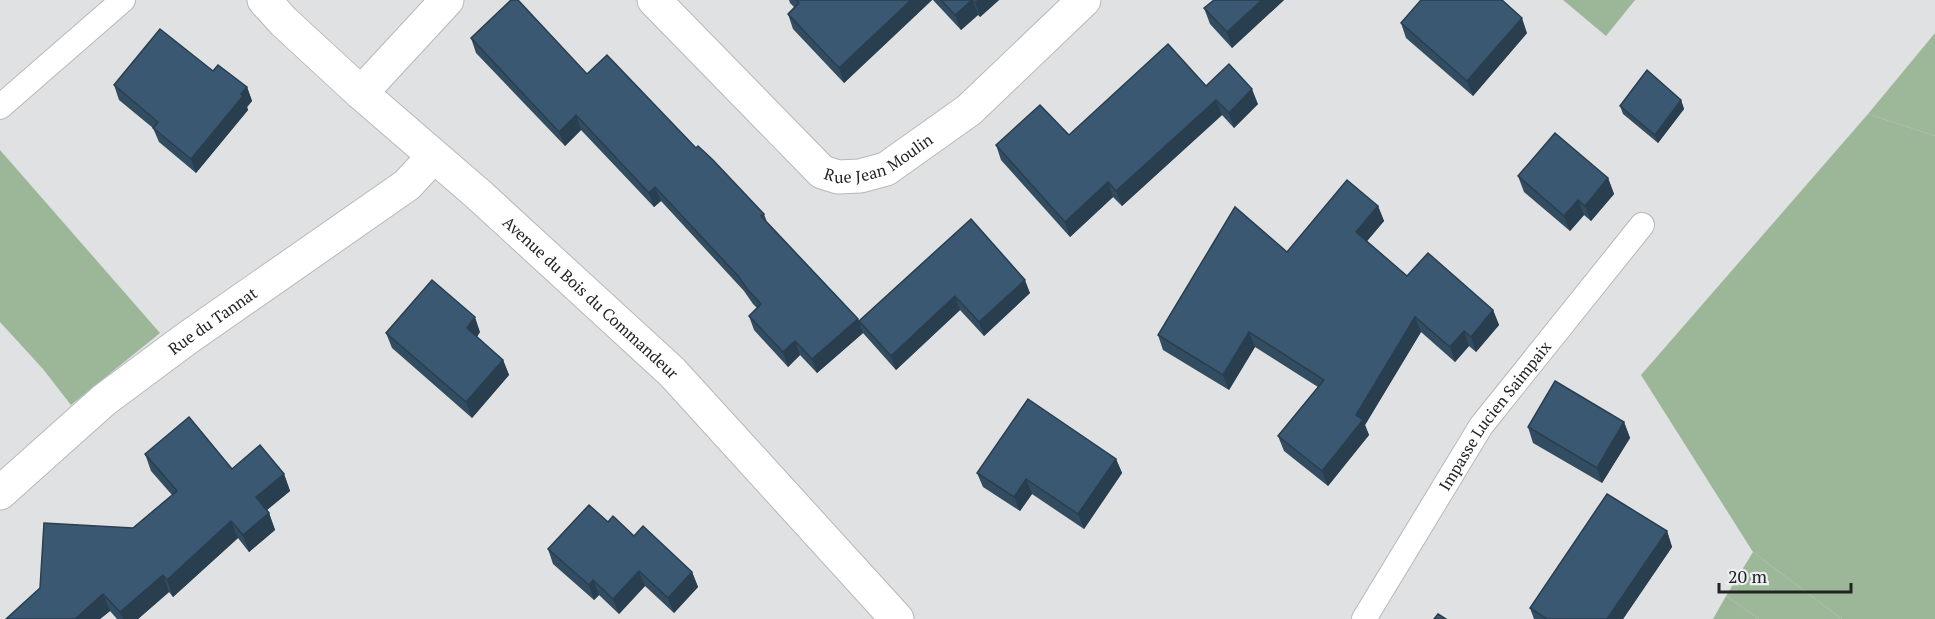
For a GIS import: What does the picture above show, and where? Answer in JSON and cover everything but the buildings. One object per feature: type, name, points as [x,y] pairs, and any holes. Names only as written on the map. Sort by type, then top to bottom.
[{"type":"street","name":"Avenue du Bois du Commandeur","points":[[264,0],[284,22],[361,93],[478,194],[672,372],[897,619]]},
{"type":"street","points":[[361,93],[447,0]]},
{"type":"street","name":"Rue Jean Moulin","points":[[654,0],[822,172],[838,177],[860,176],[886,169],[969,110],[1084,0]]},
{"type":"street","name":"Rue du Tannat","points":[[0,493],[105,400],[186,339],[407,185],[433,157]]},
{"type":"lane","points":[[0,107],[123,0]]},
{"type":"lane","name":"Impasse Lucien Saimpaix","points":[[1364,619],[1481,426],[1641,225]]},
{"type":"green space","points":[[1563,0],[1635,0],[1606,36]]},
{"type":"green space","points":[[1935,33],[1935,136],[1868,114]]},
{"type":"green space","points":[[1868,114],[1935,136],[1935,619],[1842,619],[1753,552],[1641,375]]},
{"type":"green space","points":[[0,150],[160,333],[71,405],[43,369],[0,322]]},
{"type":"green space","points":[[1753,552],[1842,619],[1759,619],[1726,596]]},
{"type":"green space","points":[[1726,596],[1759,619],[1713,619]]}]
